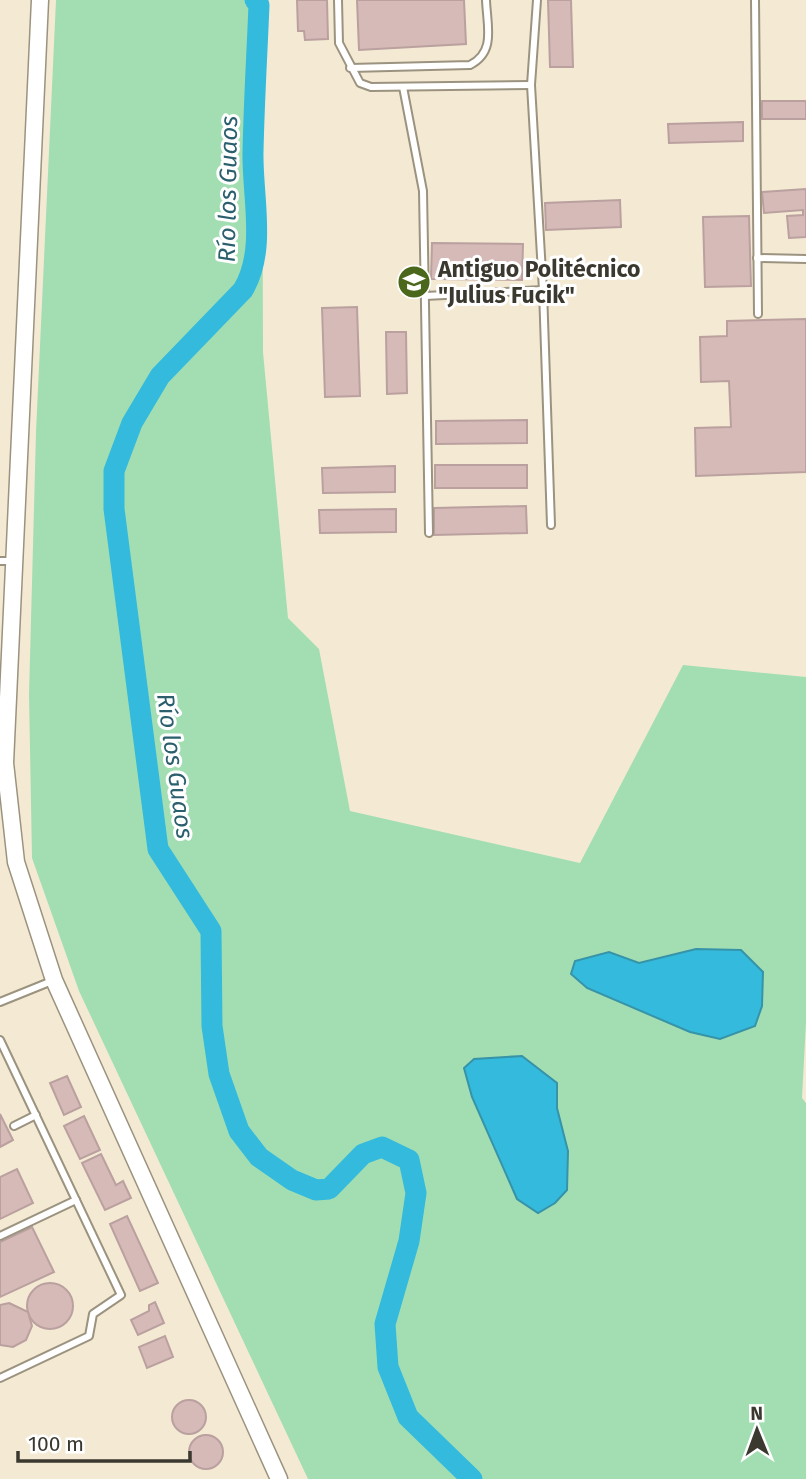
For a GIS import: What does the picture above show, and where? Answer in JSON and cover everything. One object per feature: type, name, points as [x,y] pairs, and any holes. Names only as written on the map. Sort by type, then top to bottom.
[{"type":"street","points":[[40,0],[7,561],[5,763],[16,862],[54,980],[279,1479]]},
{"type":"lane","points":[[338,0],[339,43],[360,83],[371,87],[531,85]]},
{"type":"lane","points":[[350,68],[470,65],[483,58],[487,51],[486,0]]},
{"type":"lane","points":[[537,0],[531,85],[544,290],[551,525]]},
{"type":"lane","points":[[755,0],[758,314]]},
{"type":"lane","points":[[403,87],[423,191],[429,533]]},
{"type":"lane","points":[[758,258],[806,259]]},
{"type":"lane","points":[[425,296],[544,290]]},
{"type":"lane","points":[[0,1002],[54,980]]},
{"type":"lane","points":[[0,1040],[121,1294],[93,1314],[89,1336],[0,1378]]},
{"type":"lane","points":[[14,1126],[36,1115]]},
{"type":"lane","points":[[0,1236],[76,1200]]},
{"type":"green space","points":[[56,0],[262,0],[263,352],[288,618],[319,649],[350,811],[580,863],[683,665],[806,677],[806,1022],[802,1098],[806,1103],[806,1479],[308,1479],[79,991],[32,858],[29,695],[36,432]]},
{"type":"water","points":[[696,949],[741,950],[763,972],[762,1006],[755,1026],[720,1039],[690,1032],[587,988],[571,974],[575,961],[609,952],[639,963]]},
{"type":"water","points":[[522,1056],[557,1083],[557,1108],[568,1151],[567,1190],[555,1203],[538,1213],[517,1199],[472,1097],[464,1068],[474,1059]]},
{"type":"building","points":[[297,0],[327,0],[328,39],[305,40],[304,31],[298,31]]},
{"type":"building","points":[[357,0],[464,0],[466,44],[359,50]]},
{"type":"building","points":[[548,0],[571,0],[573,67],[550,67]]},
{"type":"building","points":[[762,101],[806,101],[806,119],[762,119]]},
{"type":"building","points":[[743,122],[743,141],[669,143],[668,124]]},
{"type":"building","points":[[806,189],[806,237],[789,238],[787,216],[803,215],[803,210],[764,213],[762,192]]},
{"type":"building","points":[[620,200],[621,227],[546,230],[545,203]]},
{"type":"building","points":[[749,216],[751,286],[705,287],[703,217]]},
{"type":"building","points":[[432,243],[523,244],[522,280],[431,279]]},
{"type":"building","points":[[357,307],[360,396],[325,397],[322,308]]},
{"type":"building","points":[[806,319],[806,472],[696,476],[695,428],[731,427],[729,381],[701,382],[700,337],[727,336],[727,321]]},
{"type":"building","points":[[386,332],[406,332],[407,393],[387,394]]},
{"type":"building","points":[[527,420],[527,443],[436,444],[436,421]]},
{"type":"building","points":[[435,465],[527,465],[527,488],[435,488]]},
{"type":"building","points":[[395,466],[395,492],[323,493],[322,468]]},
{"type":"building","points":[[526,506],[527,533],[434,535],[434,508]]},
{"type":"building","points":[[396,509],[396,532],[320,533],[319,510]]},
{"type":"building","points":[[67,1076],[81,1107],[64,1115],[50,1083]]},
{"type":"building","points":[[0,1114],[13,1140],[0,1147]]},
{"type":"building","points":[[84,1116],[100,1150],[80,1159],[64,1126]]},
{"type":"building","points":[[101,1154],[116,1185],[123,1181],[131,1198],[105,1210],[82,1163]]},
{"type":"building","points":[[17,1169],[33,1203],[0,1219],[0,1177]]},
{"type":"building","points":[[127,1216],[158,1283],[140,1291],[110,1224]]},
{"type":"building","points":[[32,1227],[54,1272],[0,1297],[0,1242]]},
{"type":"building","points":[[50,1283],[66,1290],[73,1306],[66,1322],[50,1329],[34,1322],[27,1306],[34,1290]]},
{"type":"building","points":[[155,1302],[164,1323],[138,1335],[131,1320],[149,1311],[149,1305]]},
{"type":"building","points":[[9,1303],[28,1312],[32,1326],[26,1340],[13,1347],[0,1345],[0,1305]]},
{"type":"building","points":[[165,1336],[173,1357],[147,1368],[139,1347]]},
{"type":"building","points":[[189,1400],[201,1405],[206,1417],[201,1429],[189,1434],[177,1429],[172,1417],[177,1405]]},
{"type":"building","points":[[206,1435],[218,1440],[223,1452],[218,1464],[206,1469],[194,1464],[189,1452],[194,1440]]},
{"type":"waterway","name":"Río los Guaos","points":[[255,0],[259,5],[253,152],[257,222],[255,258],[243,290],[160,376],[132,423],[114,471],[114,509],[158,849],[211,931],[212,1026],[219,1074],[239,1131],[259,1157],[292,1180],[316,1190],[329,1189],[363,1154],[382,1147],[409,1160],[416,1193],[409,1241],[385,1324],[388,1367],[408,1417],[472,1479]]},
{"type":"place","name":"Antiguo Politécnico \"Julius Fucik\"","points":[[414,282]]}]
